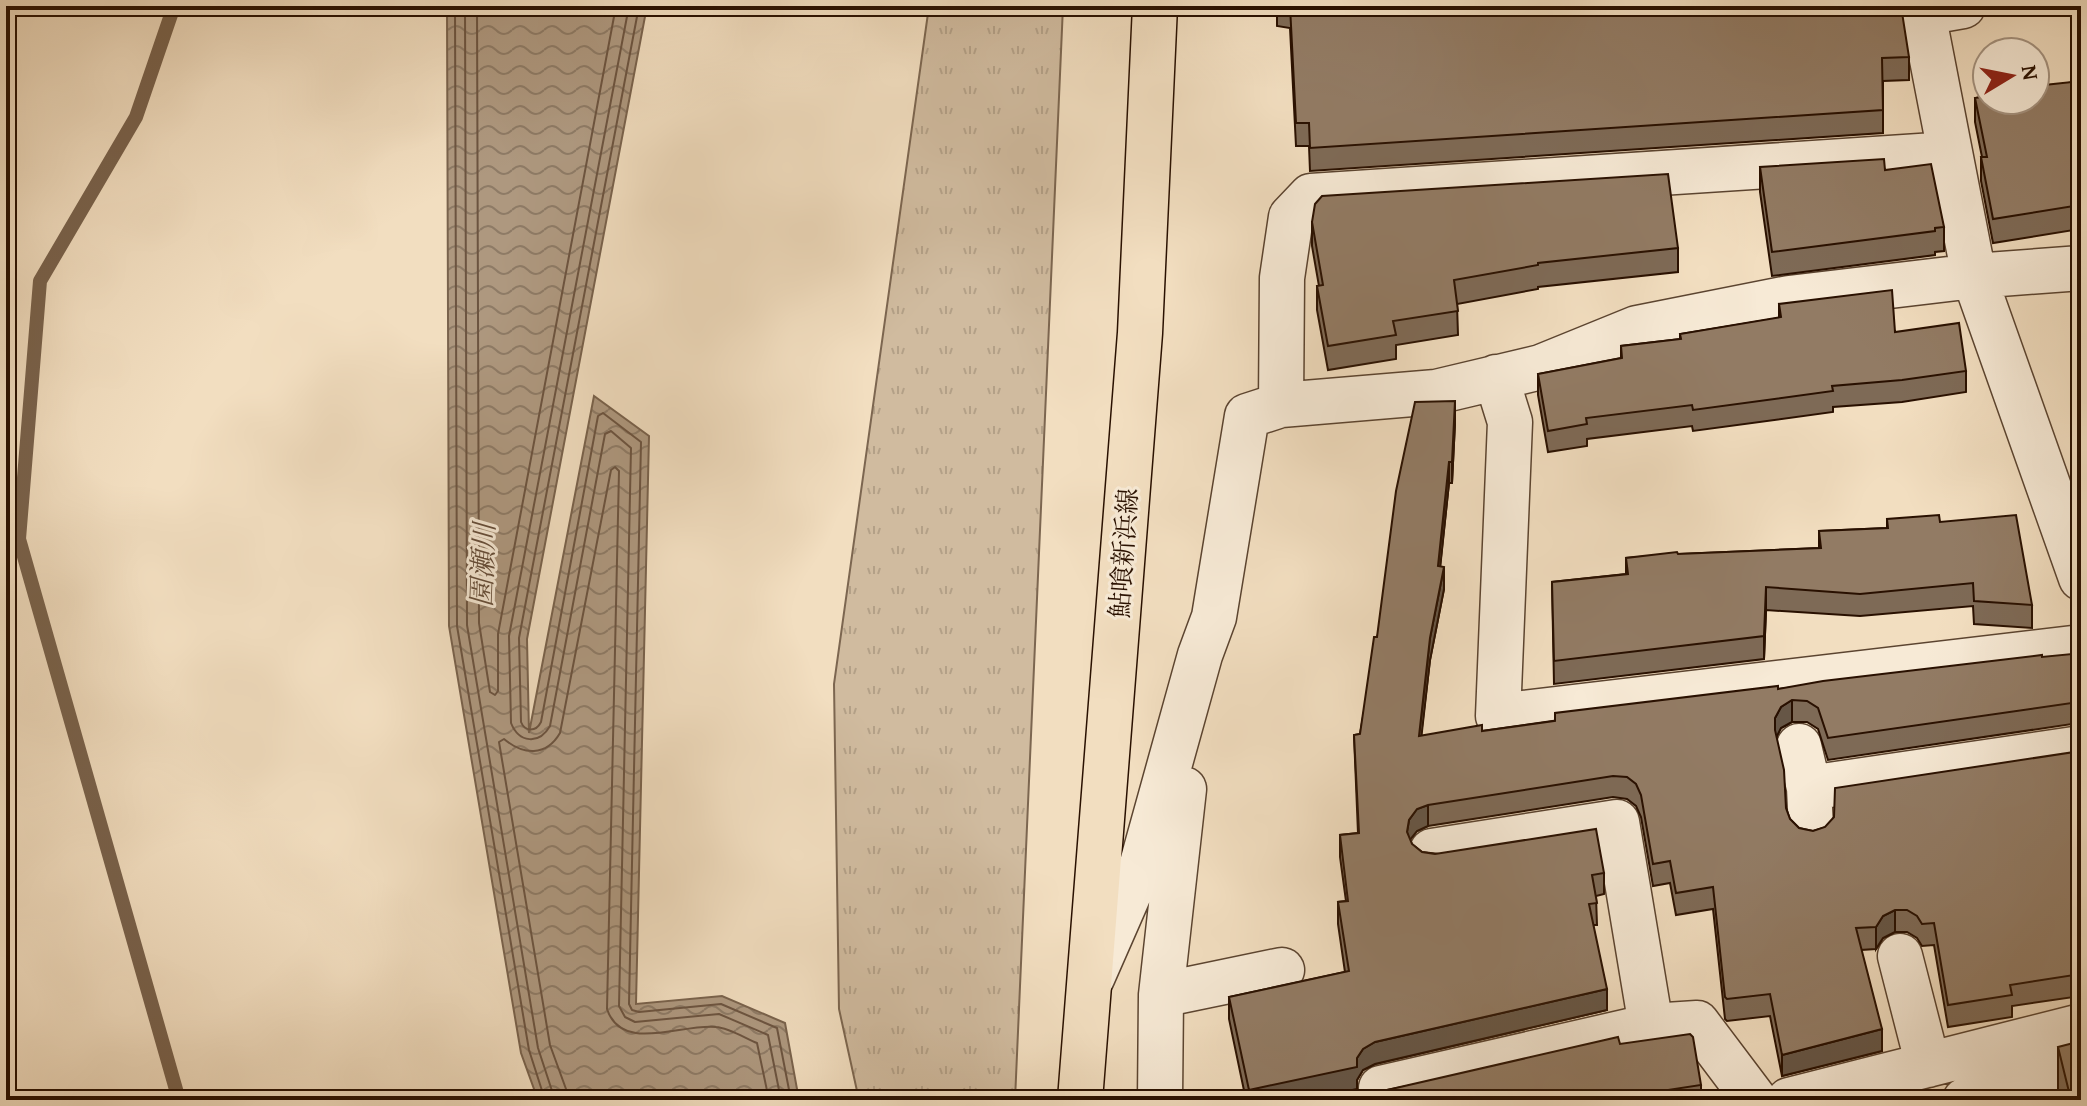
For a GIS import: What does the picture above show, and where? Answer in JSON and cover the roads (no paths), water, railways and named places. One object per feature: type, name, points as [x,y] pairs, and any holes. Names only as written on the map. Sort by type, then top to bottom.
[{"type":"main road","name":"鮎喰新浜線","points":[[1080,1100],[1140,333],[1155,6]]},
{"type":"street","points":[[1935,8],[1950,154],[1974,276],[2081,578]]},
{"type":"street","points":[[1281,405],[1282,278],[1291,217],[1311,196],[1950,154]]},
{"type":"street","points":[[1090,984],[1142,864],[1200,655],[1214,617],[1247,416],[1281,405],[1436,392],[1541,367],[1637,328],[1789,298],[1974,276],[2081,268]]},
{"type":"street","points":[[1496,377],[1510,422],[1498,716],[2081,647]]},
{"type":"street","points":[[1160,1100],[1161,995],[1200,655]]},
{"type":"street","points":[[1807,787],[2081,748]]},
{"type":"street","points":[[1432,851],[1617,822],[1651,1026]]},
{"type":"street","points":[[1900,956],[1928,1065]]},
{"type":"street","points":[[1161,995],[1282,970]]},
{"type":"street","points":[[1381,1088],[1651,1026],[1697,1023],[1755,1100]]},
{"type":"street","points":[[1789,1100],[2081,1026]]},
{"type":"street","points":[[1991,1097],[2081,1065]]},
{"type":"water","name":"園瀬川","points":[[447,6],[647,6],[527,639],[529,733],[594,396],[649,436],[636,1004],[722,996],[785,1023],[799,1100],[538,1100],[521,1053],[449,626]]},
{"type":"waterway","points":[[174,6],[136,117],[40,281],[19,539],[179,1100]]}]
